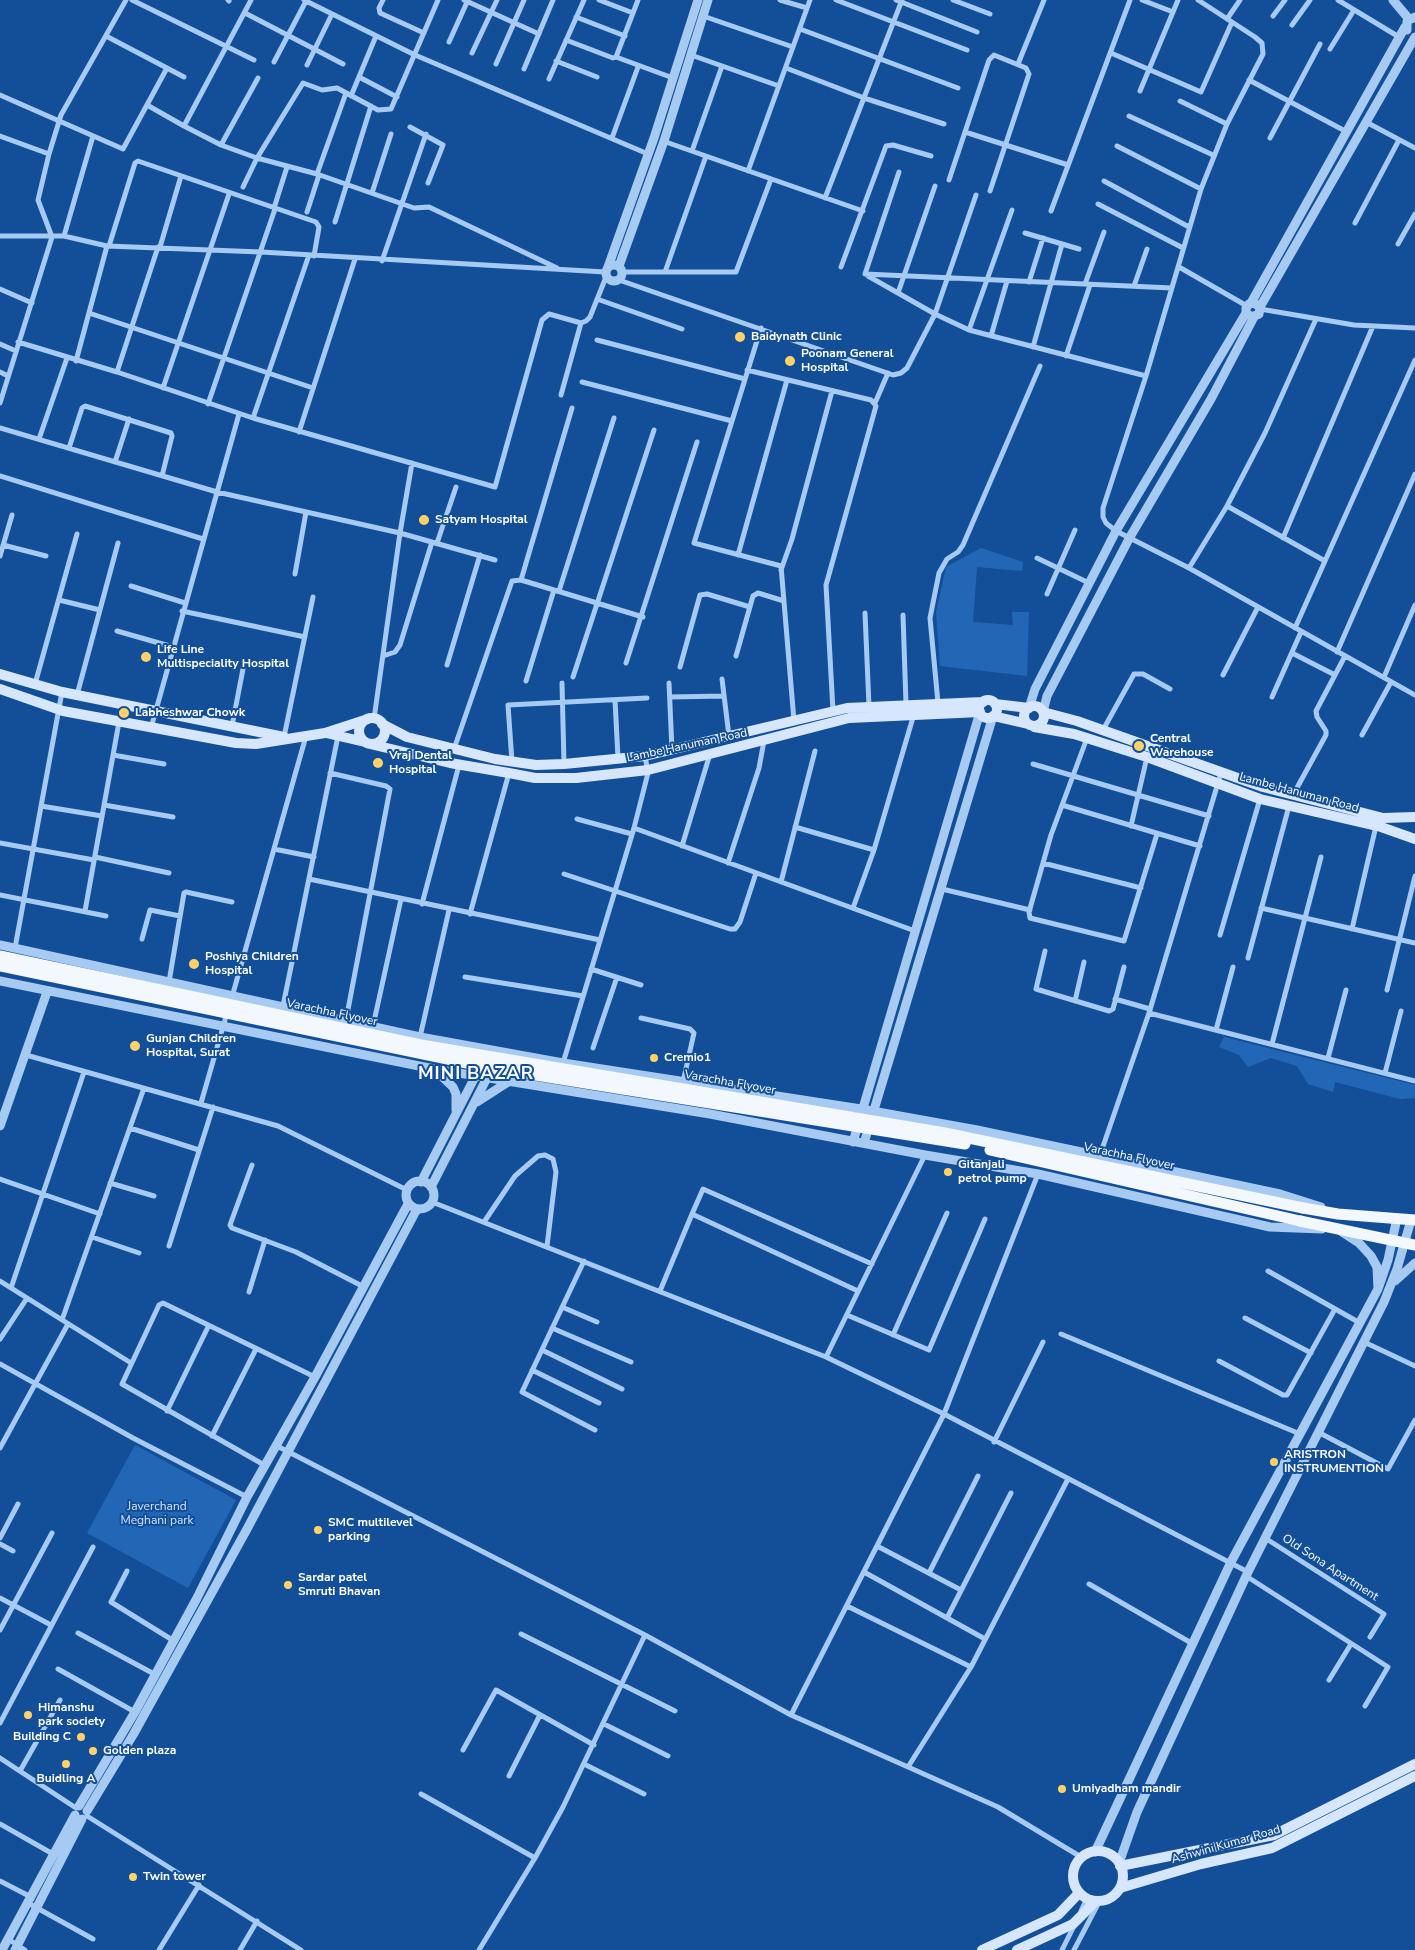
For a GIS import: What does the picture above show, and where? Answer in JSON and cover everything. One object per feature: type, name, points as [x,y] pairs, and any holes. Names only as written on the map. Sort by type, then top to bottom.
[{"type":"main road","points":[[0,674],[62,692],[287,738]]},
{"type":"main road","points":[[0,689],[59,710],[236,743],[256,744],[325,733],[375,720]]},
{"type":"main road","points":[[995,704],[997,709],[993,716],[986,718],[980,712],[983,702],[988,700],[995,704],[1038,708],[1043,712],[1077,720],[1263,787],[1383,818],[1415,817]]},
{"type":"main road","name":"Lambe Hanuman Road","points":[[375,720],[407,737],[454,750],[536,765],[645,756],[833,711],[869,706],[983,702]]},
{"type":"main road","points":[[1029,708],[1024,716],[1031,725],[1042,722],[1043,712]]},
{"type":"main road","name":"Lambe Hanuman Road","points":[[325,733],[459,764],[535,778],[576,778],[648,770],[849,718],[980,712]]},
{"type":"main road","name":"Lambe Hanuman Road","points":[[993,716],[1087,738],[1147,757],[1260,798],[1376,826],[1415,839]]},
{"type":"main road","points":[[375,720],[385,732],[382,739],[368,743],[360,736],[359,728],[375,720]]},
{"type":"main road","points":[[1260,798],[1263,787]]},
{"type":"main road","points":[[1415,817],[1408,828],[1415,839]]},
{"type":"main road","name":"Varachha Flyover","points":[[0,956],[421,1045],[945,1133],[1303,1208],[1338,1214],[1413,1220]]},
{"type":"main road","name":"Varachha Flyover","points":[[0,966],[486,1067],[965,1144],[1334,1229],[1404,1243]]},
{"type":"main road","name":"Ashwini Kumar Road","points":[[1120,1864],[1274,1835],[1415,1764]]},
{"type":"main road","name":"Ashwini Kumar Road","points":[[1120,1888],[1201,1864],[1272,1848],[1415,1776]]},
{"type":"main road","points":[[982,1950],[1058,1916],[1090,1898],[1110,1898],[1120,1888],[1123,1875],[1120,1864],[1108,1854],[1095,1852],[1081,1858],[1073,1871],[1073,1879],[1090,1898]]},
{"type":"main road","points":[[1017,1950],[1077,1921],[1090,1898]]},
{"type":"street","points":[[0,402],[52,237],[38,200],[49,154],[60,120],[126,0]]},
{"type":"street","points":[[132,0],[254,60]]},
{"type":"street","points":[[184,126],[251,0]]},
{"type":"street","points":[[274,62],[305,0],[415,55],[648,154]]},
{"type":"street","points":[[383,0],[379,8],[380,13],[424,33]]},
{"type":"street","points":[[243,187],[256,158],[300,85],[306,84],[322,90],[333,88],[378,110],[388,110],[397,97],[438,0]]},
{"type":"street","points":[[449,42],[466,0],[539,34]]},
{"type":"street","points":[[472,53],[497,0]]},
{"type":"street","points":[[496,64],[524,0]]},
{"type":"street","points":[[524,69],[553,0]]},
{"type":"street","points":[[549,79],[584,0]]},
{"type":"street","points":[[599,0],[633,13]]},
{"type":"street","points":[[616,57],[638,0]]},
{"type":"street","points":[[561,395],[581,323],[590,317],[597,299],[654,138],[698,0]]},
{"type":"street","points":[[606,272],[612,281],[620,272],[664,141],[708,0]]},
{"type":"street","points":[[780,0],[807,8]]},
{"type":"street","points":[[748,171],[810,0]]},
{"type":"street","points":[[836,0],[967,50]]},
{"type":"street","points":[[953,0],[960,1],[990,14]]},
{"type":"street","points":[[1051,211],[1130,0]]},
{"type":"street","points":[[1142,0],[1173,12]]},
{"type":"street","points":[[1140,91],[1178,0]]},
{"type":"street","points":[[1111,53],[1201,92],[1229,20],[1240,0]]},
{"type":"street","points":[[1273,16],[1285,0]]},
{"type":"street","points":[[1292,25],[1310,0]]},
{"type":"street","points":[[1338,0],[1399,38]]},
{"type":"street","points":[[1029,708],[1035,689],[1116,531],[1366,122],[1415,36],[1408,32],[1410,21],[1393,0]]},
{"type":"street","points":[[825,198],[894,22],[900,1],[977,32]]},
{"type":"street","points":[[1018,64],[1043,1]]},
{"type":"street","points":[[1201,1],[1255,36],[1262,43],[1263,49],[1213,155],[1201,189],[1146,376],[1103,508],[1103,517],[1106,523],[1116,531],[1189,568],[1415,695]]},
{"type":"street","points":[[1330,49],[1354,10]]},
{"type":"street","points":[[245,13],[343,64]]},
{"type":"street","points":[[307,65],[332,14]]},
{"type":"street","points":[[703,16],[794,46]]},
{"type":"street","points":[[576,17],[625,36]]},
{"type":"street","points":[[1043,712],[1047,696],[1130,537],[1211,399],[1253,309],[1347,132],[1410,21]]},
{"type":"street","points":[[800,29],[958,88]]},
{"type":"street","points":[[106,36],[184,77]]},
{"type":"street","points":[[307,212],[318,174],[348,94],[359,77],[376,36]]},
{"type":"street","points":[[566,40],[613,58],[616,57],[638,67],[683,81]]},
{"type":"street","points":[[1270,138],[1320,44]]},
{"type":"street","points":[[691,55],[779,86]]},
{"type":"street","points":[[949,180],[991,56],[994,55],[1026,68],[1029,74],[990,190]]},
{"type":"street","points":[[556,61],[597,77]]},
{"type":"street","points":[[692,151],[722,66]]},
{"type":"street","points":[[612,138],[638,67]]},
{"type":"street","points":[[0,95],[124,149],[167,68]]},
{"type":"street","points":[[786,68],[864,98],[944,124]]},
{"type":"street","points":[[359,77],[397,97]]},
{"type":"street","points":[[221,145],[258,78]]},
{"type":"street","points":[[1249,80],[1347,132]]},
{"type":"street","points":[[1180,101],[1227,124]]},
{"type":"street","points":[[147,105],[221,145],[256,158],[318,174],[414,208],[429,207],[560,270]]},
{"type":"street","points":[[335,222],[371,106]]},
{"type":"street","points":[[1129,116],[1213,155]]},
{"type":"street","points":[[1366,122],[1415,148]]},
{"type":"street","points":[[410,126],[441,143],[443,148],[428,183]]},
{"type":"street","points":[[965,132],[1068,165]]},
{"type":"street","points":[[372,193],[391,134]]},
{"type":"street","points":[[382,260],[426,134]]},
{"type":"street","points":[[0,136],[49,154]]},
{"type":"street","points":[[64,236],[93,136]]},
{"type":"street","points":[[654,138],[863,211]]},
{"type":"street","points":[[1355,224],[1399,140]]},
{"type":"street","points":[[841,267],[889,144],[931,156]]},
{"type":"street","points":[[1117,146],[1201,189]]},
{"type":"street","points":[[665,272],[706,156]]},
{"type":"street","points":[[76,361],[108,246],[136,162],[180,176],[318,225],[311,256],[252,418]]},
{"type":"street","points":[[208,404],[261,252],[287,167]]},
{"type":"street","points":[[865,274],[899,172]]},
{"type":"street","points":[[117,372],[159,247],[180,176]]},
{"type":"street","points":[[620,272],[736,272],[771,179]]},
{"type":"street","points":[[1104,181],[1189,226]]},
{"type":"street","points":[[898,293],[934,186]]},
{"type":"street","points":[[163,388],[229,194]]},
{"type":"street","points":[[0,236],[64,236],[108,246],[261,252],[560,270],[606,272],[614,264],[620,272],[761,328],[893,375],[901,373],[907,368],[936,314],[976,195]]},
{"type":"street","points":[[1098,204],[1183,248]]},
{"type":"street","points":[[969,330],[1012,210]]},
{"type":"street","points":[[1398,244],[1415,214]]},
{"type":"street","points":[[1066,356],[1104,232]]},
{"type":"street","points":[[1025,233],[1079,249]]},
{"type":"street","points":[[1029,282],[1043,238]]},
{"type":"street","points":[[1033,347],[1062,244]]},
{"type":"street","points":[[1134,286],[1148,248]]},
{"type":"street","points":[[299,432],[355,259]]},
{"type":"street","points":[[1179,267],[1253,309],[1373,326],[1415,328]]},
{"type":"street","points":[[865,274],[1172,288]]},
{"type":"street","points":[[865,274],[936,314],[969,330],[1146,376]]},
{"type":"street","points":[[991,336],[1007,281]]},
{"type":"street","points":[[0,289],[32,303]]},
{"type":"street","points":[[597,299],[682,328]]},
{"type":"street","points":[[89,313],[313,388]]},
{"type":"street","points":[[18,342],[117,372],[252,418],[495,487],[542,320],[545,316],[553,314],[581,323]]},
{"type":"street","points":[[1189,568],[1226,506],[1265,432],[1316,319]]},
{"type":"street","points":[[1283,538],[1373,326]]},
{"type":"street","points":[[761,328],[694,543],[781,566],[794,720]]},
{"type":"street","points":[[597,340],[745,379]]},
{"type":"street","points":[[0,344],[16,351]]},
{"type":"street","points":[[39,439],[67,358]]},
{"type":"street","points":[[1295,628],[1415,360]]},
{"type":"street","points":[[938,703],[930,618],[940,573],[947,559],[958,552],[963,545],[1040,366]]},
{"type":"street","points":[[747,370],[875,403]]},
{"type":"street","points":[[0,372],[8,376]]},
{"type":"street","points":[[833,711],[826,586],[876,406],[875,403],[888,373]]},
{"type":"street","points":[[738,554],[787,380]]},
{"type":"street","points":[[582,382],[732,421]]},
{"type":"street","points":[[781,570],[792,539],[832,391]]},
{"type":"street","points":[[69,448],[84,406],[129,419],[172,434],[162,476]]},
{"type":"street","points":[[521,580],[572,408]]},
{"type":"street","points":[[151,728],[182,611],[239,414]]},
{"type":"street","points":[[526,681],[614,418]]},
{"type":"street","points":[[115,462],[129,419]]},
{"type":"street","points":[[0,428],[217,492],[400,533],[495,560]]},
{"type":"street","points":[[574,678],[654,430]]},
{"type":"street","points":[[626,663],[643,617],[697,442]]},
{"type":"street","points":[[375,720],[400,533],[412,463]]},
{"type":"street","points":[[1337,652],[1415,474]]},
{"type":"street","points":[[0,476],[203,539]]},
{"type":"street","points":[[383,656],[395,652],[400,645],[434,543],[456,487]]},
{"type":"street","points":[[1226,506],[1325,561]]},
{"type":"street","points":[[294,574],[306,512]]},
{"type":"street","points":[[0,556],[12,515]]},
{"type":"street","points":[[1047,594],[1075,530]]},
{"type":"street","points":[[35,685],[77,534]]},
{"type":"street","points":[[76,695],[118,544]]},
{"type":"street","points":[[3,545],[46,556]]},
{"type":"street","points":[[447,666],[480,555]]},
{"type":"street","points":[[1037,558],[1089,583]]},
{"type":"street","points":[[454,750],[512,581],[521,580],[643,617]]},
{"type":"street","points":[[131,586],[185,602]]},
{"type":"street","points":[[680,667],[700,596],[707,594],[750,607]]},
{"type":"street","points":[[736,656],[750,607],[756,594],[784,601]]},
{"type":"street","points":[[287,738],[313,597]]},
{"type":"street","points":[[59,600],[100,610]]},
{"type":"street","points":[[1384,677],[1415,605]]},
{"type":"street","points":[[1223,675],[1258,607]]},
{"type":"street","points":[[182,611],[305,637]]},
{"type":"street","points":[[865,613],[869,706]]},
{"type":"street","points":[[853,908],[874,850],[914,714],[911,704],[903,615]]},
{"type":"street","points":[[117,631],[173,647]]},
{"type":"street","points":[[1272,697],[1301,632]]},
{"type":"street","points":[[1292,653],[1335,675]]},
{"type":"street","points":[[1292,795],[1326,735],[1326,731],[1317,717],[1316,711],[1345,656]]},
{"type":"street","points":[[232,727],[243,669]]},
{"type":"street","points":[[1102,730],[1134,674],[1143,674],[1170,689]]},
{"type":"street","points":[[722,679],[729,736]]},
{"type":"street","points":[[1362,735],[1391,682]]},
{"type":"street","points":[[562,683],[564,764]]},
{"type":"street","points":[[669,683],[672,751]]},
{"type":"street","points":[[15,948],[62,692]]},
{"type":"street","points":[[670,697],[724,696]]},
{"type":"street","points":[[512,762],[508,706],[647,698]]},
{"type":"street","points":[[615,700],[618,759]]},
{"type":"street","points":[[853,1142],[861,1109],[980,712]]},
{"type":"street","points":[[864,1143],[993,716]]},
{"type":"street","points":[[85,911],[120,722]]},
{"type":"street","points":[[201,1104],[306,736]]},
{"type":"street","points":[[283,1006],[338,736]]},
{"type":"street","points":[[1087,738],[1062,805],[1043,863],[1029,915],[1033,920],[1122,942],[1126,939],[1157,834]]},
{"type":"street","points":[[728,863],[759,768],[764,741]]},
{"type":"street","points":[[780,882],[815,751]]},
{"type":"street","points":[[682,846],[710,754]]},
{"type":"street","points":[[114,755],[164,764]]},
{"type":"street","points":[[563,1062],[634,828],[648,770],[645,756]]},
{"type":"street","points":[[1132,826],[1147,757]]},
{"type":"street","points":[[422,904],[459,764]]},
{"type":"street","points":[[1034,764],[1209,816]]},
{"type":"street","points":[[330,773],[386,786],[390,789],[346,1020]]},
{"type":"street","points":[[470,914],[509,773]]},
{"type":"street","points":[[1092,1187],[1099,1157],[1150,1011],[1222,773]]},
{"type":"street","points":[[1220,935],[1260,798]]},
{"type":"street","points":[[104,805],[173,817]]},
{"type":"street","points":[[1062,805],[1200,846]]},
{"type":"street","points":[[41,806],[102,816]]},
{"type":"street","points":[[1248,958],[1289,806]]},
{"type":"street","points":[[577,819],[632,834]]},
{"type":"street","points":[[1352,929],[1376,826]]},
{"type":"street","points":[[795,827],[874,850]]},
{"type":"street","points":[[634,828],[915,931]]},
{"type":"street","points":[[0,843],[169,872]]},
{"type":"street","points":[[274,849],[314,857]]},
{"type":"street","points":[[1272,1044],[1321,857]]},
{"type":"street","points":[[1043,863],[1141,888]]},
{"type":"street","points":[[564,874],[730,929],[735,929],[740,922],[756,873]]},
{"type":"street","points":[[1387,990],[1415,876]]},
{"type":"street","points":[[309,879],[449,910],[600,940]]},
{"type":"street","points":[[942,889],[1030,910]]},
{"type":"street","points":[[169,982],[186,892],[232,902]]},
{"type":"street","points":[[0,895],[106,916]]},
{"type":"street","points":[[373,1026],[401,899]]},
{"type":"street","points":[[1261,908],[1415,944]]},
{"type":"street","points":[[142,939],[150,910],[180,916]]},
{"type":"street","points":[[420,1037],[449,910]]},
{"type":"street","points":[[0,945],[233,994],[420,1037],[488,1050],[874,1111],[977,1130],[1280,1194],[1338,1214]]},
{"type":"street","points":[[1045,951],[1035,988],[1110,1011],[1116,999],[1124,968]]},
{"type":"street","points":[[1075,1001],[1084,962]]},
{"type":"street","points":[[1216,1030],[1233,967]]},
{"type":"street","points":[[592,968],[641,985]]},
{"type":"street","points":[[465,977],[583,996]]},
{"type":"street","points":[[593,1048],[617,977]]},
{"type":"street","points":[[0,981],[434,1069],[710,1114],[853,1142],[1038,1174],[1270,1226],[1334,1229],[1359,1243],[1371,1256],[1377,1267],[1378,1289]]},
{"type":"street","points":[[1328,1058],[1346,990]]},
{"type":"street","points":[[0,1126],[3,1106],[26,1055],[47,992]]},
{"type":"street","points":[[1116,999],[1216,1030],[1415,1081]]},
{"type":"street","points":[[1385,1073],[1401,1011]]},
{"type":"street","points":[[641,1018],[690,1029],[694,1033],[683,1082]]},
{"type":"street","points":[[421,1182],[488,1050]]},
{"type":"street","points":[[431,1187],[500,1052]]},
{"type":"street","points":[[26,1055],[278,1126],[407,1190]]},
{"type":"street","points":[[434,1069],[452,1087],[457,1102],[456,1115]]},
{"type":"street","points":[[11,1288],[84,1072]]},
{"type":"street","points":[[474,1104],[508,1082]]},
{"type":"street","points":[[62,1320],[144,1088]]},
{"type":"street","points":[[169,1246],[213,1107]]},
{"type":"street","points":[[130,1128],[199,1150]]},
{"type":"street","points":[[484,1222],[515,1176],[538,1156],[545,1155],[552,1159],[556,1172],[547,1246]]},
{"type":"street","points":[[826,1357],[925,1155]]},
{"type":"street","points":[[252,1165],[231,1227],[296,1252],[364,1287]]},
{"type":"street","points":[[791,1715],[944,1414],[1038,1174]]},
{"type":"street","points":[[0,1179],[100,1214]]},
{"type":"street","points":[[421,1182],[431,1187],[434,1194],[432,1202],[426,1208],[417,1209],[408,1204],[406,1198],[407,1190],[413,1183],[421,1182]]},
{"type":"street","points":[[110,1183],[154,1196]]},
{"type":"street","points":[[660,1291],[703,1189],[872,1264]]},
{"type":"street","points":[[432,1202],[826,1357],[944,1414],[994,1442],[1231,1562],[1388,1668],[1365,1706]]},
{"type":"street","points":[[408,1204],[315,1377],[247,1498],[174,1641],[81,1812],[19,1948],[4,1944],[30,1900],[53,1854],[81,1812],[133,1735],[289,1452],[417,1209]]},
{"type":"street","points":[[893,1335],[948,1213]]},
{"type":"street","points":[[692,1214],[858,1292]]},
{"type":"street","points":[[1095,1852],[1231,1562],[1404,1243],[1397,1218]]},
{"type":"street","points":[[846,1315],[929,1350],[985,1219]]},
{"type":"street","points":[[1120,1864],[1137,1812],[1247,1574],[1392,1285],[1413,1220]]},
{"type":"street","points":[[92,1237],[139,1253]]},
{"type":"street","points":[[249,1292],[264,1240]]},
{"type":"street","points":[[584,1261],[522,1394],[595,1430]]},
{"type":"street","points":[[1392,1285],[1403,1271],[1415,1262]]},
{"type":"street","points":[[1268,1271],[1360,1323]]},
{"type":"street","points":[[0,1281],[131,1363]]},
{"type":"street","points":[[0,1340],[27,1298]]},
{"type":"street","points":[[266,1466],[122,1384],[160,1304],[315,1377]]},
{"type":"street","points":[[562,1307],[597,1322]]},
{"type":"street","points":[[1219,1361],[1285,1396],[1335,1309]]},
{"type":"street","points":[[1245,1318],[1311,1353]]},
{"type":"street","points":[[0,1448],[68,1324]]},
{"type":"street","points":[[167,1411],[208,1327]]},
{"type":"street","points":[[552,1328],[631,1362]]},
{"type":"street","points":[[1061,1334],[1300,1434]]},
{"type":"street","points":[[994,1442],[1043,1342]]},
{"type":"street","points":[[1364,1342],[1415,1366]]},
{"type":"street","points":[[212,1436],[256,1349]]},
{"type":"street","points":[[542,1350],[622,1390]]},
{"type":"street","points":[[0,1364],[133,1438],[247,1498]]},
{"type":"street","points":[[532,1370],[600,1403]]},
{"type":"street","points":[[1318,1432],[1388,1470],[1415,1420]]},
{"type":"street","points":[[277,1446],[646,1635],[791,1715],[998,1807],[1081,1858]]},
{"type":"street","points":[[929,1573],[978,1476]]},
{"type":"street","points":[[908,1767],[971,1667],[1068,1479]]},
{"type":"street","points":[[947,1618],[1011,1493]]},
{"type":"street","points":[[0,1538],[18,1504]]},
{"type":"street","points":[[0,1630],[52,1533]]},
{"type":"street","name":"Old Sona Apartment","points":[[1265,1538],[1384,1614],[1370,1637]]},
{"type":"street","points":[[0,1544],[14,1551]]},
{"type":"street","points":[[0,1723],[93,1546]]},
{"type":"street","points":[[877,1546],[961,1590]]},
{"type":"street","points":[[127,1571],[110,1602],[174,1641]]},
{"type":"street","points":[[864,1572],[986,1639]]},
{"type":"street","points":[[1089,1584],[1193,1644]]},
{"type":"street","points":[[0,1598],[50,1625]]},
{"type":"street","points":[[846,1606],[971,1667]]},
{"type":"street","points":[[78,1633],[156,1675]]},
{"type":"street","points":[[520,1634],[675,1711]]},
{"type":"street","points":[[479,1950],[535,1858],[594,1745],[646,1635]]},
{"type":"street","points":[[1329,1680],[1351,1644]]},
{"type":"street","points":[[58,1669],[136,1712]]},
{"type":"street","points":[[463,1750],[495,1691],[594,1745]]},
{"type":"street","points":[[20,1771],[60,1700]]},
{"type":"street","points":[[509,1776],[540,1715]]},
{"type":"street","points":[[604,1724],[668,1756]]},
{"type":"street","points":[[0,1758],[81,1812],[258,1921],[301,1950]]},
{"type":"street","points":[[584,1764],[644,1794]]},
{"type":"street","points":[[420,1794],[535,1858]]},
{"type":"street","points":[[0,1824],[53,1854]]},
{"type":"street","points":[[0,1881],[30,1900],[37,1907],[93,1938]]},
{"type":"street","points":[[159,1950],[199,1885]]},
{"type":"street","points":[[1074,1950],[1090,1898]]},
{"type":"street","points":[[240,1950],[258,1921]]},
{"type":"street","points":[[1062,1950],[1077,1921]]},
{"type":"green space","points":[[981,548],[1023,562],[1022,571],[977,567],[973,622],[1013,625],[1012,612],[1029,612],[1027,676],[940,666],[936,612],[946,567]]},
{"type":"green space","points":[[1224,1037],[1415,1085],[1415,1098],[1400,1099],[1335,1082],[1333,1092],[1308,1084],[1297,1066],[1271,1058],[1248,1067],[1239,1055],[1219,1047]]},
{"type":"green space","name":"Javerchand Meghani park","points":[[135,1445],[236,1500],[188,1588],[87,1533]]},
{"type":"place","name":"Baidynath Clinic","points":[[740,337]]},
{"type":"place","name":"Poonam General Hospital","points":[[790,361]]},
{"type":"place","name":"Satyam Hospital","points":[[424,520]]},
{"type":"place","name":"Life Line Multispeciality Hospital","points":[[146,657]]},
{"type":"place","name":"Labheshwar Chowk","points":[[124,713]]},
{"type":"place","name":"Central Warehouse","points":[[1139,746]]},
{"type":"place","name":"Vraj Dental Hospital","points":[[378,763]]},
{"type":"place","name":"Poshiya Children Hospital","points":[[194,964]]},
{"type":"place","name":"Gunjan Children Hospital, Surat","points":[[135,1046]]},
{"type":"place","name":"Cremio1","points":[[654,1058]]},
{"type":"place","name":"Gitanjali petrol pump","points":[[948,1172]]},
{"type":"place","name":"ARISTRON INSTRUMENTION","points":[[1274,1462]]},
{"type":"place","name":"SMC multilevel parking","points":[[318,1530]]},
{"type":"place","name":"Sardar patel Smruti Bhavan","points":[[288,1585]]},
{"type":"place","name":"Himanshu park society","points":[[28,1715]]},
{"type":"place","name":"Building C","points":[[81,1737]]},
{"type":"place","name":"Golden plaza","points":[[93,1751]]},
{"type":"place","name":"Buidling A","points":[[66,1764]]},
{"type":"place","name":"Umiyadham mandir","points":[[1062,1789]]},
{"type":"place","name":"Twin tower","points":[[133,1877]]},
{"type":"district","name":"MINI BAZAR","points":[[476,1075]]}]
